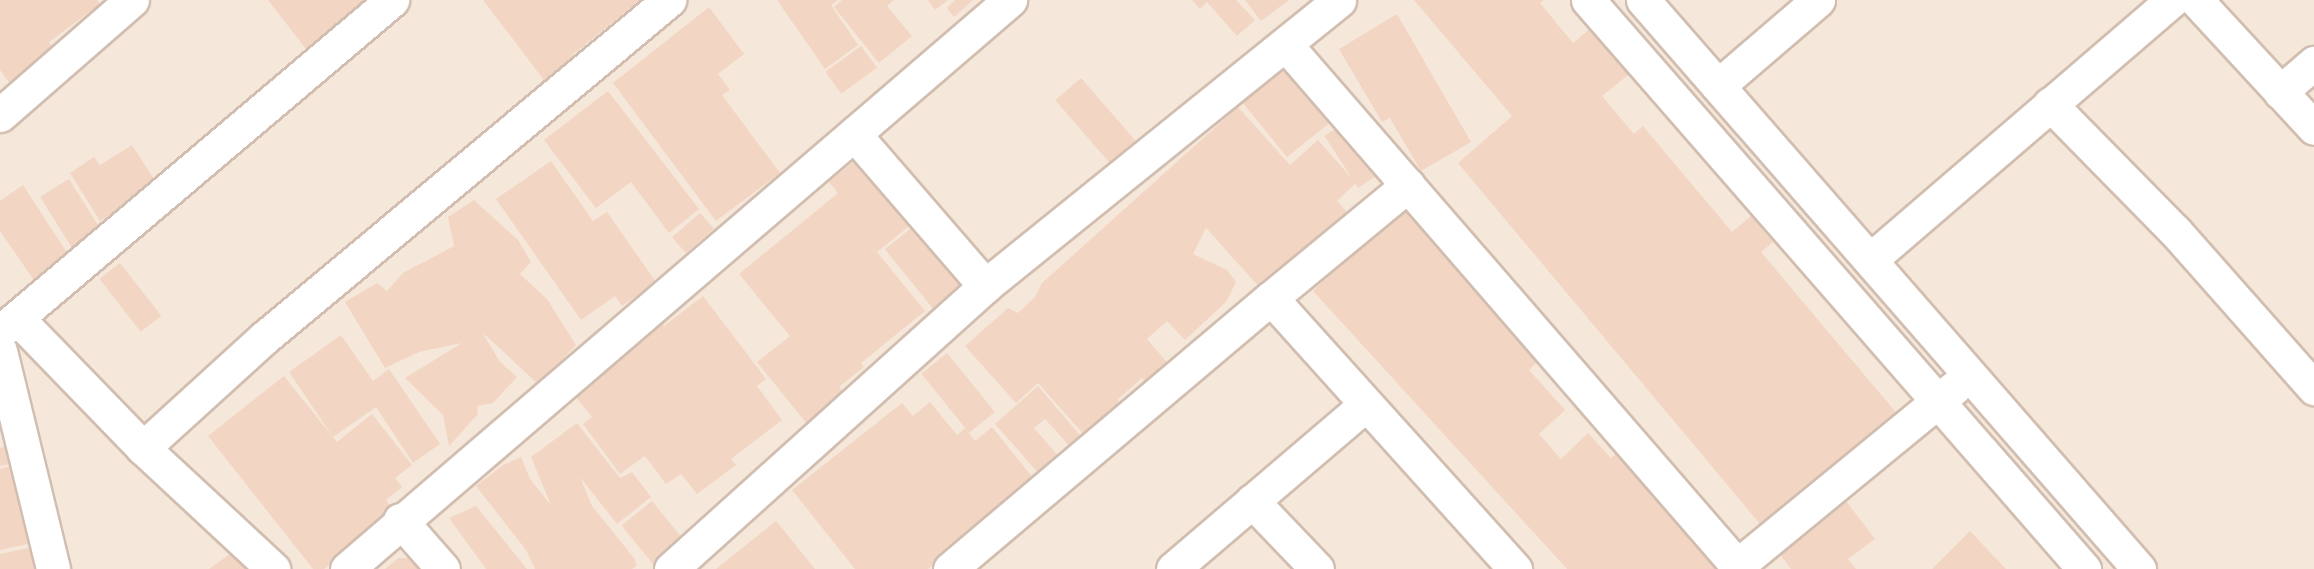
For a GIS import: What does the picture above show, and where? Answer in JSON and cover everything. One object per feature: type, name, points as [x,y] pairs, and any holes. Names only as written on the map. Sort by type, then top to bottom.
[{"type":"street","points":[[0,115],[132,0]]},
{"type":"street","points":[[273,569],[8,325],[392,0]]},
{"type":"street","points":[[143,448],[264,338],[669,0]]},
{"type":"street","points":[[347,569],[400,520],[1010,0]]},
{"type":"street","points":[[671,569],[985,286],[1340,0]]},
{"type":"street","points":[[1588,0],[2084,569]]},
{"type":"street","points":[[1644,0],[2139,569]]},
{"type":"street","points":[[1718,86],[1818,0]]},
{"type":"street","points":[[1870,260],[2172,0]]},
{"type":"street","points":[[2196,0],[2314,128]]},
{"type":"street","points":[[1286,45],[1739,567],[1937,401],[1971,376]]},
{"type":"street","points":[[2280,92],[2314,63]]},
{"type":"street","points":[[2050,104],[2175,231],[2314,388]]},
{"type":"street","points":[[854,134],[985,286]]},
{"type":"street","points":[[950,569],[1408,185]]},
{"type":"street","points":[[1271,298],[1515,569]]},
{"type":"street","points":[[0,351],[53,569]]},
{"type":"street","points":[[1173,569],[1365,405]]},
{"type":"street","points":[[1252,501],[1317,569]]},
{"type":"street","points":[[400,520],[443,569]]},
{"type":"shaded area","points":[[0,0],[2314,0],[2314,569],[0,569]]},
{"type":"building","points":[[0,0],[97,0],[100,4],[49,42],[56,51],[11,85],[0,70]]},
{"type":"building","points":[[268,0],[369,0],[306,49]]},
{"type":"building","points":[[483,0],[640,0],[571,56],[579,66],[550,88]]},
{"type":"building","points":[[777,0],[838,0],[831,5],[858,45],[825,69]]},
{"type":"building","points":[[842,0],[894,0],[887,6],[912,36],[879,63],[834,7]]},
{"type":"building","points":[[928,0],[948,0],[935,10]]},
{"type":"building","points":[[955,0],[973,0],[954,17],[947,8]]},
{"type":"building","points":[[1192,0],[1236,0],[1255,20],[1237,36],[1207,2],[1200,9]]},
{"type":"building","points":[[1245,0],[1289,0],[1261,21]]},
{"type":"building","points":[[1414,0],[1544,0],[1540,3],[1573,43],[1594,25],[1633,71],[1602,96],[1634,134],[1643,126],[1732,232],[1751,216],[1773,242],[1761,252],[1899,416],[1765,530],[1458,163],[1512,116]]},
{"type":"building","points":[[709,7],[744,54],[718,74],[730,90],[722,95],[780,173],[716,221],[613,83]]},
{"type":"building","points":[[1397,14],[1471,142],[1421,171],[1390,118],[1382,122],[1339,49]]},
{"type":"building","points":[[861,46],[877,68],[841,94],[825,72]]},
{"type":"building","points":[[1288,60],[1335,118],[1287,157],[1240,99]]},
{"type":"building","points":[[1081,78],[1136,141],[1110,164],[1055,100]]},
{"type":"building","points":[[608,91],[699,209],[669,233],[631,182],[596,208],[544,140]]},
{"type":"building","points":[[1238,107],[1290,165],[1318,140],[1356,183],[1337,201],[1347,212],[1261,289],[1206,228],[1193,254],[1227,270],[1236,282],[1226,302],[1185,340],[1167,321],[1147,339],[1172,368],[1150,388],[1142,378],[1117,400],[1122,405],[1086,437],[1038,383],[1016,403],[965,346],[1008,308],[1018,313],[1035,297],[1042,283]]},
{"type":"building","points":[[1347,121],[1381,173],[1358,188],[1324,136]]},
{"type":"building","points":[[132,145],[157,184],[100,221],[70,173],[94,157],[100,165]]},
{"type":"building","points":[[864,153],[917,220],[877,252],[925,311],[861,363],[864,367],[839,387],[848,399],[811,429],[757,362],[790,336],[739,274],[838,193],[829,182]]},
{"type":"building","points":[[551,161],[593,221],[607,212],[656,282],[622,306],[615,296],[581,320],[496,199]]},
{"type":"building","points":[[69,179],[106,238],[77,256],[40,197]]},
{"type":"building","points":[[23,185],[73,262],[40,289],[0,231],[0,201]]},
{"type":"building","points":[[1406,199],[1542,357],[1529,370],[1565,410],[1539,434],[1561,459],[1588,433],[1611,458],[1620,450],[1729,569],[1567,569],[1313,291]]},
{"type":"building","points":[[474,200],[518,240],[531,262],[520,274],[547,299],[576,345],[539,385],[482,332],[500,362],[517,377],[493,403],[477,406],[478,414],[449,446],[443,415],[405,378],[462,343],[419,352],[385,368],[345,302],[377,283],[387,291],[403,273],[454,246],[448,217]]},
{"type":"building","points":[[700,213],[714,229],[686,253],[672,237]]},
{"type":"building","points":[[920,221],[973,287],[939,315],[885,249]]},
{"type":"building","points":[[120,263],[161,316],[141,332],[100,279]]},
{"type":"building","points":[[703,296],[766,379],[757,386],[782,420],[731,459],[736,465],[697,494],[681,474],[666,484],[645,456],[620,474],[583,424],[592,417],[571,391],[661,322],[664,326]]},
{"type":"building","points":[[341,335],[373,381],[389,369],[440,444],[413,463],[376,407],[333,437],[289,372]]},
{"type":"building","points":[[947,353],[995,412],[969,433],[921,374]]},
{"type":"building","points":[[284,376],[337,442],[372,414],[412,465],[395,478],[402,487],[386,500],[393,509],[324,569],[313,569],[208,436]]},
{"type":"building","points":[[1038,386],[1084,440],[1073,450],[1045,419],[1034,428],[1060,458],[1040,475],[995,424]]},
{"type":"building","points":[[930,402],[957,435],[965,428],[975,441],[992,427],[1038,484],[928,569],[855,569],[792,490],[902,403],[913,416]]},
{"type":"building","points":[[577,423],[620,478],[632,472],[651,497],[617,524],[580,477],[592,506],[634,558],[637,565],[632,569],[535,569],[526,550],[476,486],[503,465],[521,457],[530,479],[551,505],[531,457]]},
{"type":"building","points":[[13,445],[16,463],[0,466],[0,448]]},
{"type":"building","points":[[13,465],[32,543],[0,550],[0,469]]},
{"type":"building","points":[[652,501],[686,543],[656,568],[622,526]]},
{"type":"building","points":[[1846,501],[1875,539],[1848,559],[1856,569],[1791,569],[1779,553]]},
{"type":"building","points":[[476,506],[527,569],[486,569],[449,518]]},
{"type":"building","points":[[776,521],[815,569],[716,569]]},
{"type":"building","points":[[1970,531],[2006,569],[1932,569]]},
{"type":"building","points":[[38,546],[43,569],[0,569],[0,554]]},
{"type":"building","points":[[237,549],[251,569],[209,569]]},
{"type":"building","points":[[398,558],[423,558],[428,569],[385,569]]}]
